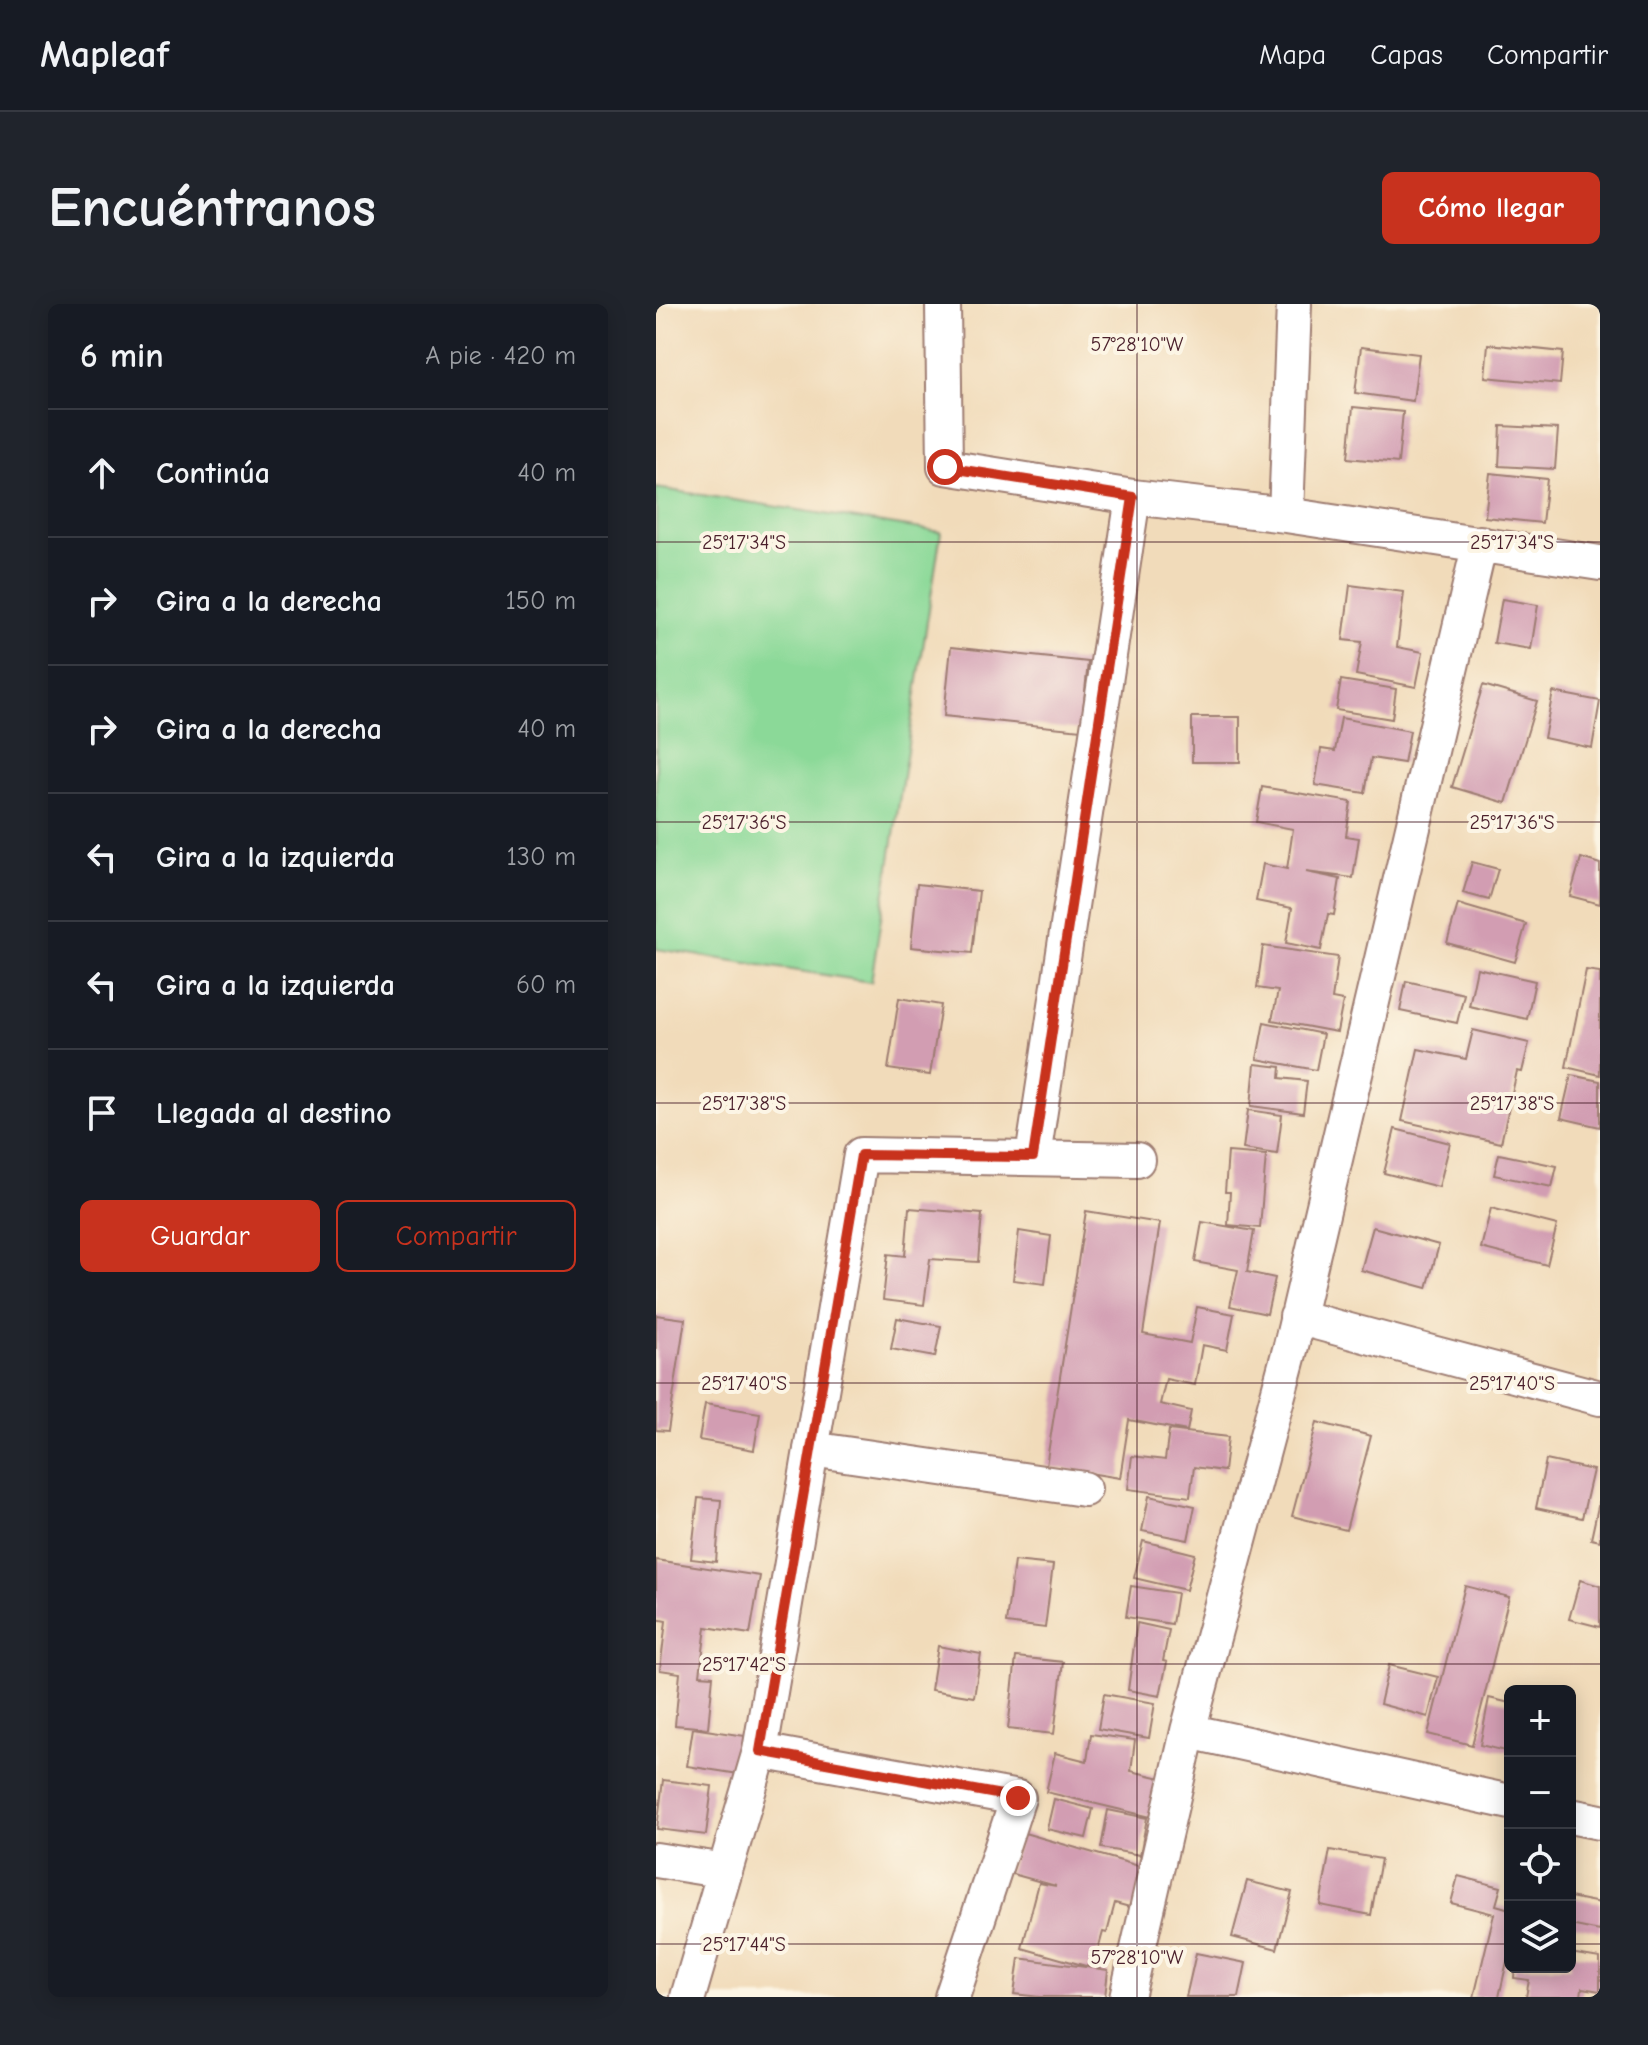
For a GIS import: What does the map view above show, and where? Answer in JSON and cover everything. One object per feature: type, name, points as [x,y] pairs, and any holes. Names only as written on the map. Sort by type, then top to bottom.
[{"type":"street","points":[[943,304],[945,467],[1133,497],[1286,515],[1600,563]]},
{"type":"street","points":[[1286,515],[1294,304]]},
{"type":"street","points":[[1033,1157],[1133,497]]},
{"type":"street","points":[[1127,1997],[1188,1731],[1297,1317],[1480,543]]},
{"type":"street","points":[[688,1997],[760,1751],[861,1155],[1137,1160]]},
{"type":"street","points":[[1297,1317],[1599,1394]]},
{"type":"street","points":[[811,1449],[1084,1489]]},
{"type":"street","points":[[1188,1731],[1504,1801]]},
{"type":"street","points":[[760,1751],[1018,1798],[952,1997]]},
{"type":"street","points":[[1576,1817],[1600,1822]]},
{"type":"street","points":[[656,1860],[725,1871]]},
{"type":"green space","points":[[656,488],[941,532],[871,982],[656,949]]},
{"type":"building","points":[[1488,344],[1563,352],[1560,384],[1485,377]]},
{"type":"building","points":[[1361,347],[1419,354],[1413,401],[1355,393]]},
{"type":"building","points":[[1353,407],[1403,412],[1398,463],[1348,458]]},
{"type":"building","points":[[1501,426],[1558,429],[1555,469],[1499,466]]},
{"type":"building","points":[[1490,473],[1547,479],[1542,523],[1485,517]]},
{"type":"building","points":[[1350,585],[1404,592],[1397,647],[1423,652],[1416,687],[1356,675],[1362,642],[1343,640]]},
{"type":"building","points":[[1502,599],[1538,605],[1531,649],[1494,643]]},
{"type":"building","points":[[951,647],[1088,662],[1081,730],[944,716]]},
{"type":"building","points":[[1341,680],[1396,689],[1392,719],[1336,710]]},
{"type":"building","points":[[1483,685],[1537,701],[1506,803],[1452,787]]},
{"type":"building","points":[[1553,692],[1600,701],[1592,748],[1544,738]]},
{"type":"building","points":[[1192,717],[1240,717],[1240,762],[1192,762]]},
{"type":"building","points":[[1341,718],[1410,731],[1404,763],[1371,758],[1365,793],[1315,785],[1321,749],[1335,751]]},
{"type":"building","points":[[1262,787],[1351,802],[1346,836],[1359,838],[1353,878],[1306,872],[1340,879],[1334,915],[1328,914],[1321,950],[1286,943],[1292,908],[1256,901],[1263,864],[1287,869],[1293,829],[1256,822]]},
{"type":"building","points":[[1581,858],[1600,864],[1600,904],[1570,896]]},
{"type":"building","points":[[1472,862],[1498,869],[1489,900],[1463,893]]},
{"type":"building","points":[[917,884],[979,891],[972,953],[911,947]]},
{"type":"building","points":[[1458,904],[1526,924],[1515,962],[1447,943]]},
{"type":"building","points":[[1263,946],[1338,957],[1332,999],[1343,1001],[1337,1032],[1272,1020],[1278,991],[1257,988]]},
{"type":"building","points":[[1477,968],[1535,981],[1527,1019],[1469,1006]]},
{"type":"building","points":[[1586,970],[1600,972],[1600,1075],[1566,1067]]},
{"type":"building","points":[[1406,981],[1464,994],[1457,1023],[1400,1011]]},
{"type":"building","points":[[899,998],[941,1005],[930,1075],[888,1069]]},
{"type":"building","points":[[1264,1022],[1323,1034],[1316,1070],[1257,1059]]},
{"type":"building","points":[[1473,1030],[1529,1043],[1522,1072],[1517,1071],[1501,1143],[1402,1121],[1418,1049],[1466,1059]]},
{"type":"building","points":[[1255,1064],[1281,1067],[1280,1078],[1307,1081],[1303,1113],[1251,1106]]},
{"type":"building","points":[[1571,1075],[1600,1081],[1600,1127],[1561,1118]]},
{"type":"building","points":[[1248,1110],[1282,1115],[1277,1154],[1243,1149]]},
{"type":"building","points":[[1395,1129],[1450,1143],[1439,1187],[1384,1173]]},
{"type":"building","points":[[1228,1152],[1266,1155],[1260,1228],[1228,1225],[1230,1192],[1225,1192]]},
{"type":"building","points":[[1499,1154],[1557,1166],[1552,1187],[1494,1175]]},
{"type":"building","points":[[909,1208],[982,1214],[978,1262],[930,1259],[924,1305],[883,1300],[888,1254],[905,1256]]},
{"type":"building","points":[[1491,1208],[1557,1225],[1547,1265],[1481,1248]]},
{"type":"building","points":[[1086,1211],[1160,1223],[1143,1334],[1190,1343],[1197,1307],[1234,1314],[1227,1350],[1202,1345],[1195,1385],[1166,1379],[1160,1404],[1191,1411],[1187,1431],[1129,1420],[1120,1478],[1046,1466]]},
{"type":"building","points":[[1202,1222],[1254,1231],[1247,1272],[1275,1278],[1267,1314],[1230,1306],[1238,1270],[1195,1262]]},
{"type":"building","points":[[1373,1227],[1439,1245],[1427,1288],[1361,1270]]},
{"type":"building","points":[[1019,1231],[1051,1236],[1045,1284],[1013,1280]]},
{"type":"building","points":[[656,1315],[685,1319],[668,1431],[656,1430]]},
{"type":"building","points":[[897,1318],[941,1326],[935,1357],[891,1349]]},
{"type":"building","points":[[705,1404],[760,1413],[754,1450],[699,1440]]},
{"type":"building","points":[[1317,1422],[1371,1436],[1346,1530],[1292,1516]]},
{"type":"building","points":[[1169,1430],[1228,1437],[1224,1471],[1194,1467],[1190,1497],[1128,1489],[1132,1456],[1165,1460]]},
{"type":"building","points":[[1546,1460],[1593,1470],[1582,1518],[1536,1508]]},
{"type":"building","points":[[1149,1496],[1195,1506],[1188,1540],[1142,1531]]},
{"type":"building","points":[[698,1498],[721,1500],[716,1562],[691,1559]]},
{"type":"building","points":[[1600,1502],[1600,1541],[1591,1539]]},
{"type":"building","points":[[1143,1541],[1195,1554],[1186,1590],[1134,1578]]},
{"type":"building","points":[[656,1560],[760,1576],[750,1634],[706,1627],[700,1675],[713,1676],[708,1728],[675,1725],[680,1673],[660,1670],[666,1621],[656,1619]]},
{"type":"building","points":[[1014,1561],[1053,1565],[1045,1628],[1006,1623]]},
{"type":"building","points":[[1580,1580],[1600,1586],[1600,1627],[1569,1619]]},
{"type":"building","points":[[1131,1586],[1177,1593],[1172,1624],[1126,1617]]},
{"type":"building","points":[[1465,1586],[1509,1597],[1472,1745],[1428,1734]]},
{"type":"building","points":[[1137,1623],[1169,1630],[1160,1696],[1128,1690]]},
{"type":"building","points":[[938,1646],[981,1654],[974,1697],[931,1690]]},
{"type":"building","points":[[1016,1657],[1063,1662],[1054,1734],[1008,1729]]},
{"type":"building","points":[[1389,1665],[1438,1677],[1428,1717],[1380,1704]]},
{"type":"building","points":[[1104,1694],[1155,1703],[1149,1738],[1098,1729]]},
{"type":"building","points":[[1489,1698],[1504,1702],[1504,1751],[1480,1745]]},
{"type":"building","points":[[693,1728],[745,1736],[739,1774],[687,1766]]},
{"type":"building","points":[[1091,1734],[1135,1740],[1131,1771],[1161,1778],[1151,1817],[1046,1792],[1055,1753],[1087,1761]]},
{"type":"building","points":[[663,1780],[712,1786],[706,1835],[657,1829]]},
{"type":"building","points":[[1054,1799],[1093,1809],[1086,1838],[1047,1829]]},
{"type":"building","points":[[1108,1810],[1147,1818],[1140,1855],[1101,1848]]},
{"type":"building","points":[[1021,1832],[1149,1869],[1137,1909],[1115,1903],[1093,1968],[1022,1948],[1039,1883],[1056,1886],[1009,1873]]},
{"type":"building","points":[[1330,1850],[1381,1859],[1371,1915],[1320,1905]]},
{"type":"building","points":[[1458,1876],[1501,1887],[1496,1905],[1504,1907],[1504,1973],[1499,1997],[1474,1997],[1494,1914],[1451,1903]]},
{"type":"building","points":[[1247,1881],[1292,1892],[1277,1949],[1232,1937]]},
{"type":"building","points":[[1576,1898],[1600,1903],[1600,1931],[1576,1926]]},
{"type":"building","points":[[1196,1953],[1246,1963],[1239,1997],[1186,1997]]},
{"type":"building","points":[[1576,1954],[1600,1958],[1600,1991],[1582,1988],[1581,1997],[1526,1997],[1529,1980],[1514,1978],[1514,1973],[1576,1973]]},
{"type":"building","points":[[1019,1958],[1108,1970],[1105,1997],[1014,1994]]},
{"type":"route","points":[[945,467],[1133,497],[1033,1157],[861,1155],[760,1751],[1018,1798]]}]
